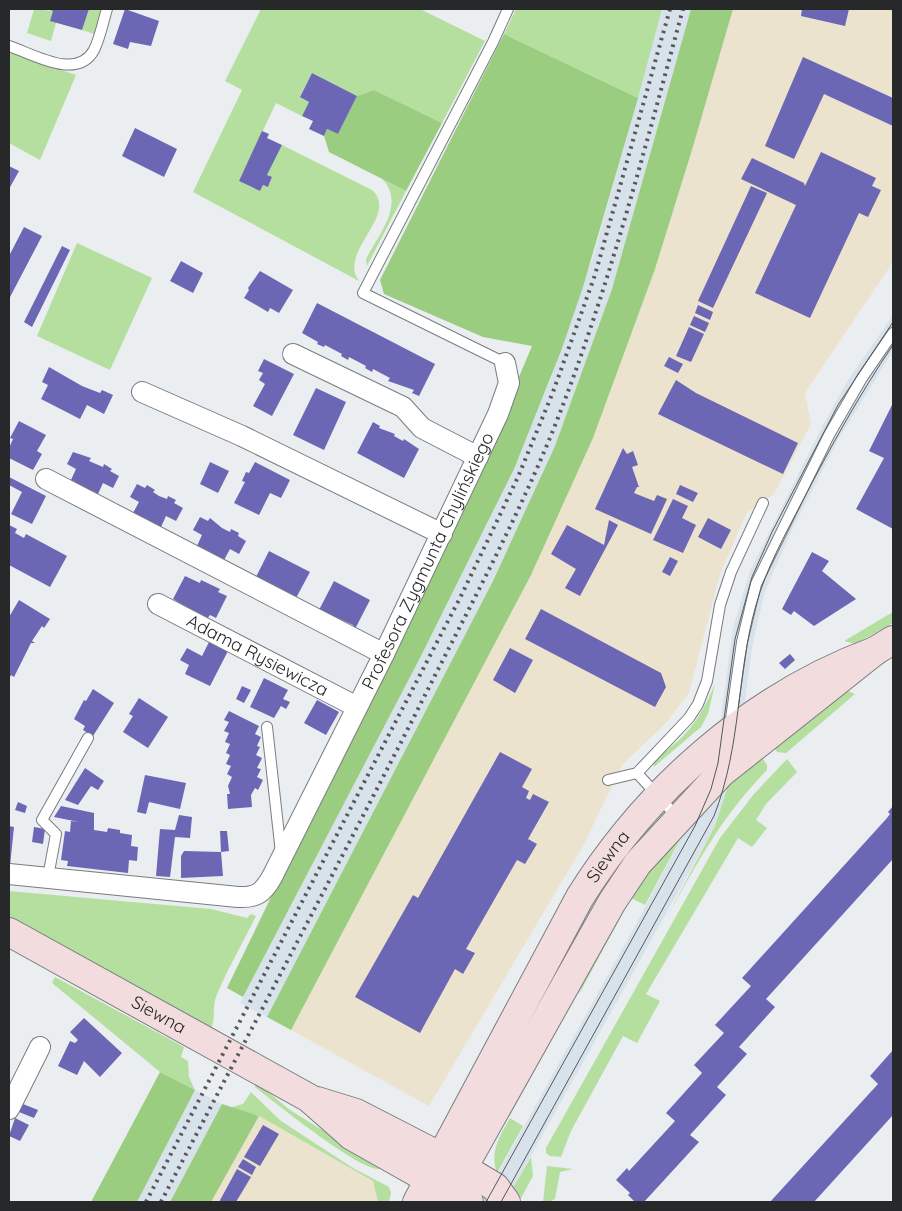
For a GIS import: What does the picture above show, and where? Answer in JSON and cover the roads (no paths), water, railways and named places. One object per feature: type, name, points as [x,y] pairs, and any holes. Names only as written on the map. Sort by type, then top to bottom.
[{"type":"street","points":[[293,354],[404,407],[422,428],[478,457]]},
{"type":"street","name":"Profesora Zygmunta Chylińskiego","points":[[48,878],[238,897],[250,897],[260,894],[281,857],[384,654],[498,414],[509,383],[505,363]]},
{"type":"street","points":[[142,392],[242,436],[442,534]]},
{"type":"street","points":[[46,479],[384,654]]},
{"type":"street","name":"Adama Rysiewicza","points":[[158,604],[357,707]]},
{"type":"street","name":"Siewna","points":[[449,1183],[616,895],[638,863],[678,818],[725,752],[786,692],[838,665],[884,646]]},
{"type":"street","name":"Siewna","points":[[449,1183],[580,897],[610,852],[659,797],[884,646]]},
{"type":"street","points":[[9,874],[48,878]]},
{"type":"street","name":"Siewna","points":[[9,932],[308,1098],[356,1113],[449,1183]]},
{"type":"street","points":[[9,1109],[40,1047]]},
{"type":"street","points":[[416,1202],[449,1183],[495,1187],[506,1202]]},
{"type":"lane","points":[[9,46],[61,64],[79,64],[86,60],[94,50],[107,9]]},
{"type":"lane","name":"Profesora Zygmunta Chylińskiego","points":[[505,363],[364,293],[493,42],[508,9]]},
{"type":"lane","points":[[725,752],[744,632],[760,577],[833,428],[862,378],[893,333]]},
{"type":"lane","points":[[608,780],[637,773],[689,718],[698,704],[707,681],[720,606],[731,572],[763,503]]},
{"type":"lane","points":[[267,727],[281,857]]},
{"type":"lane","points":[[48,878],[56,834],[42,820],[88,738]]},
{"type":"lane","points":[[637,773],[678,818]]},
{"type":"tram line","points":[[486,1202],[695,826],[711,789],[718,763],[735,639],[752,577],[772,532],[838,405],[893,322]]},
{"type":"tram line","points":[[501,1202],[714,816],[730,763],[750,631],[765,578],[834,442],[868,383],[893,345]]},
{"type":"railway","points":[[146,1202],[462,594],[518,477],[553,392],[595,275],[670,9]]},
{"type":"railway","points":[[161,1202],[416,713],[524,497],[556,423],[593,321],[640,165],[683,9]]}]
